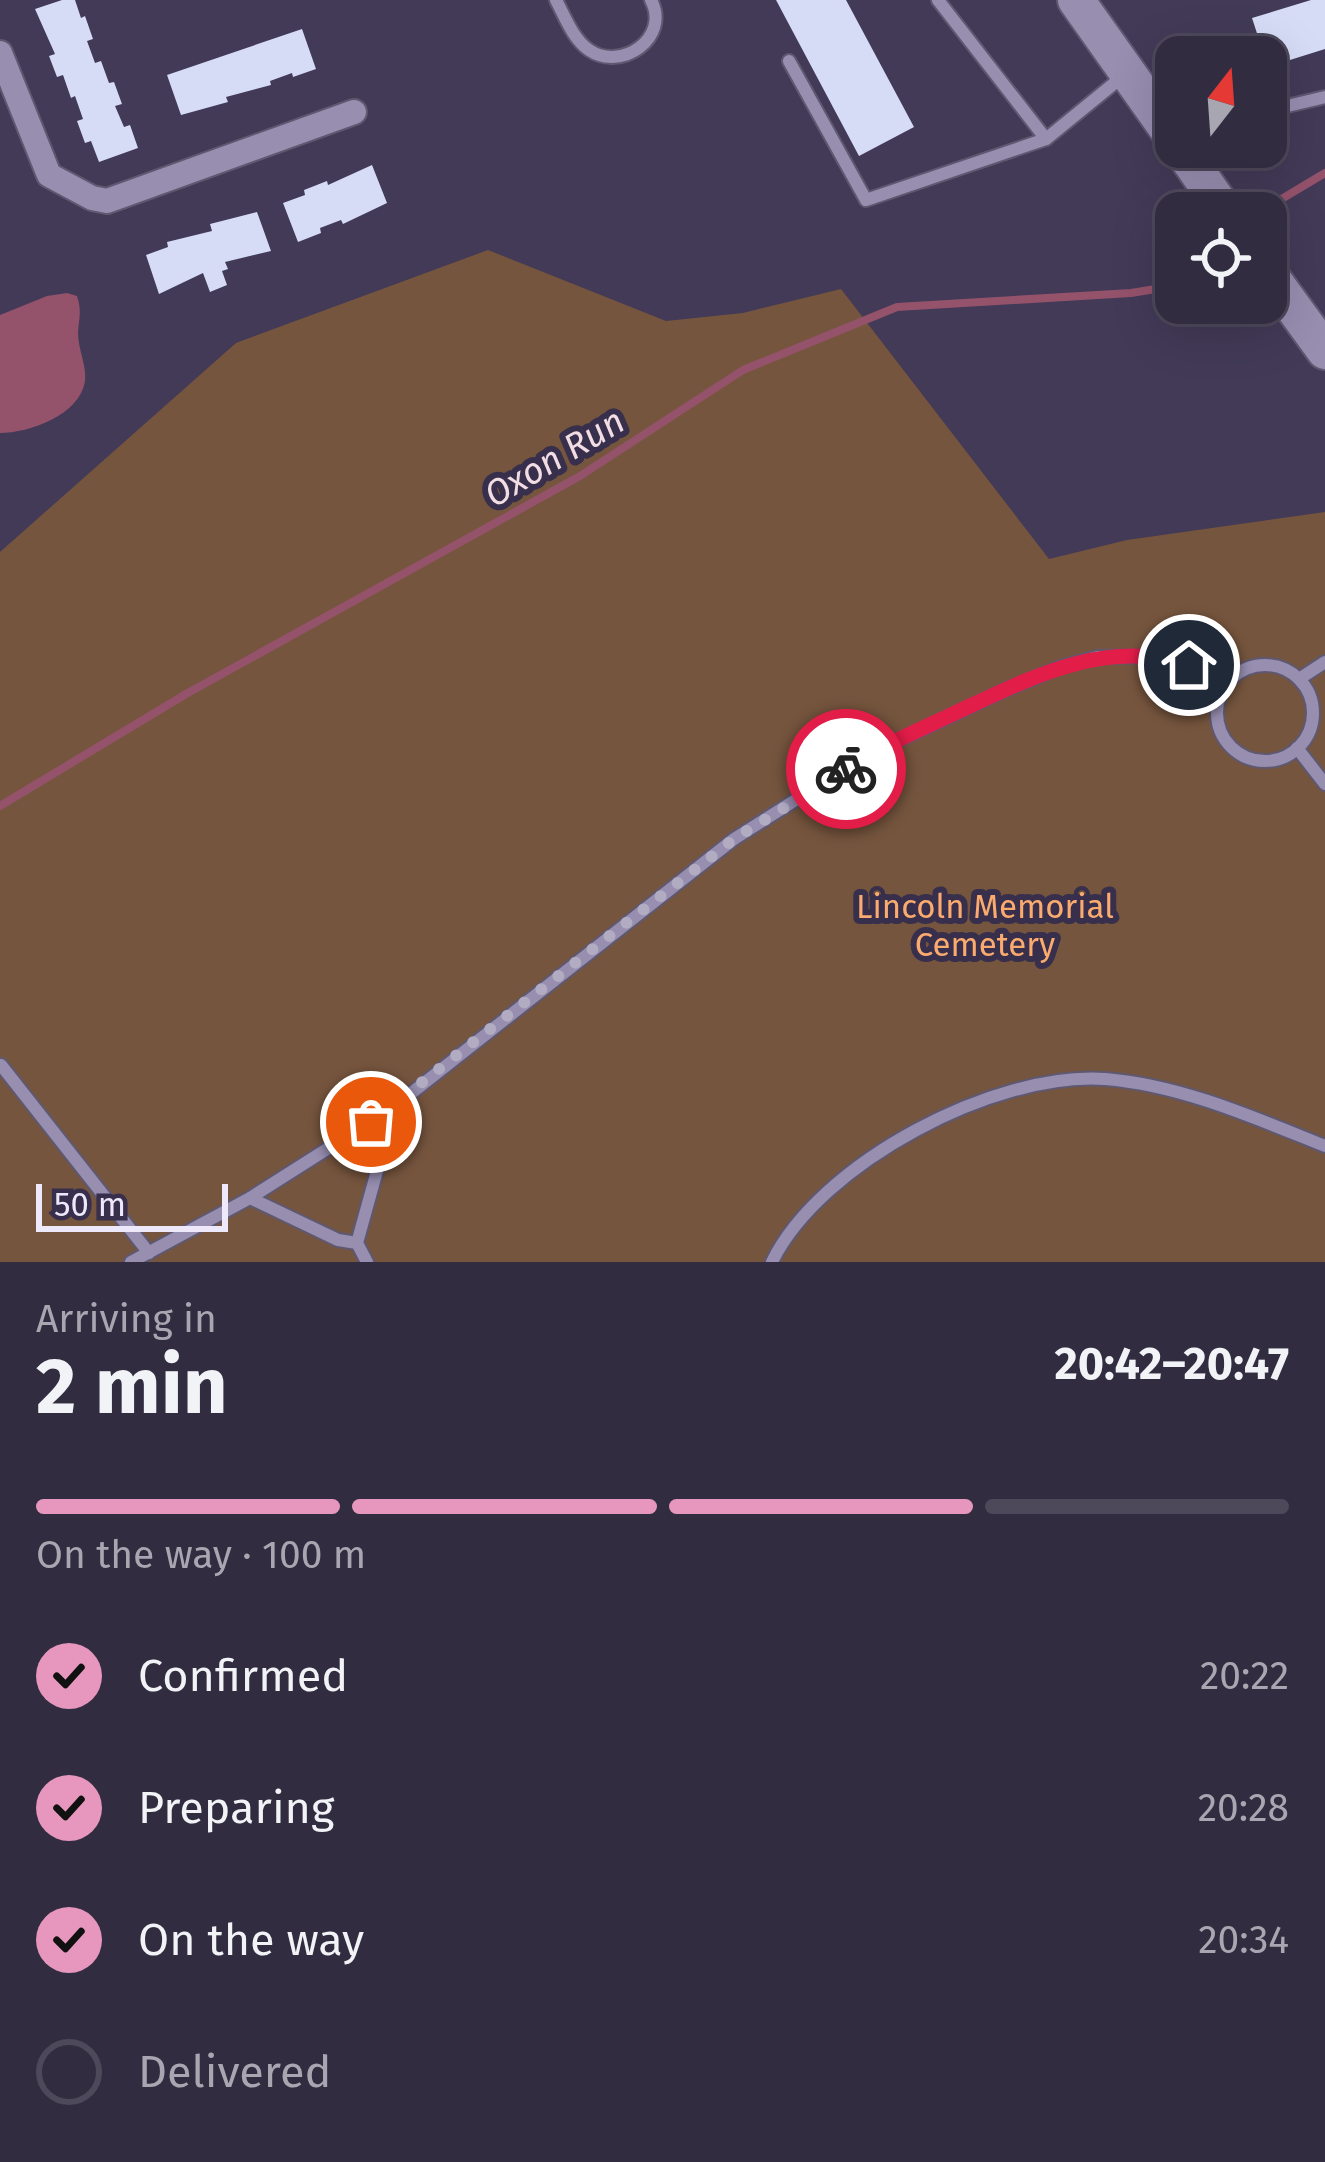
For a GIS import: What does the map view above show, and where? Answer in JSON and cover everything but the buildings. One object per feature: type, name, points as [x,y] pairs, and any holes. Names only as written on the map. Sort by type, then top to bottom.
[{"type":"main road","points":[[1076,0],[1155,111]]},
{"type":"main road","points":[[1287,299],[1325,351]]},
{"type":"street","points":[[0,53],[49,176],[92,199],[107,201],[354,112]]},
{"type":"lane","points":[[556,0],[584,47],[601,57],[620,57],[651,39],[657,25],[651,0]]},
{"type":"lane","points":[[938,0],[1046,140]]},
{"type":"lane","points":[[789,61],[866,200],[1046,140],[1128,72]]},
{"type":"lane","points":[[1287,105],[1325,97]]},
{"type":"lane","points":[[131,1262],[250,1198],[395,1106],[734,839],[865,756],[1007,688],[1098,657],[1161,656],[1228,684]]},
{"type":"lane","points":[[1299,679],[1325,662]]},
{"type":"lane","points":[[1267,665],[1299,679],[1313,712],[1307,735],[1297,748],[1269,761],[1235,751],[1217,720],[1220,696],[1228,684],[1244,670],[1267,665]]},
{"type":"lane","points":[[1297,748],[1325,784]]},
{"type":"lane","points":[[1,1065],[149,1253]]},
{"type":"lane","points":[[772,1262],[836,1182],[883,1149],[976,1102],[1032,1088],[1102,1079],[1143,1084],[1223,1106],[1325,1146]]},
{"type":"lane","points":[[367,1262],[357,1243],[395,1106]]},
{"type":"lane","points":[[250,1198],[338,1240],[357,1243]]},
{"type":"green space","name":"Lincoln Memorial Cemetery","points":[[488,250],[666,321],[743,313],[841,289],[1049,559],[1127,540],[1325,512],[1325,1262],[0,1262],[0,552],[236,343]]},
{"type":"shaded area","points":[[67,293],[77,296],[79,306],[78,339],[85,375],[81,393],[51,420],[0,433],[0,315]]},
{"type":"waterway","name":"Oxon Run","points":[[1287,196],[1325,173]]},
{"type":"waterway","name":"Oxon Run","points":[[0,806],[186,694],[580,476],[743,370],[897,307],[1155,289]]},
{"type":"way so far","points":[[371,1122],[734,839],[846,769]]},
{"type":"route","points":[[846,769],[1007,688],[1061,667],[1098,657],[1148,654],[1189,665]]}]
